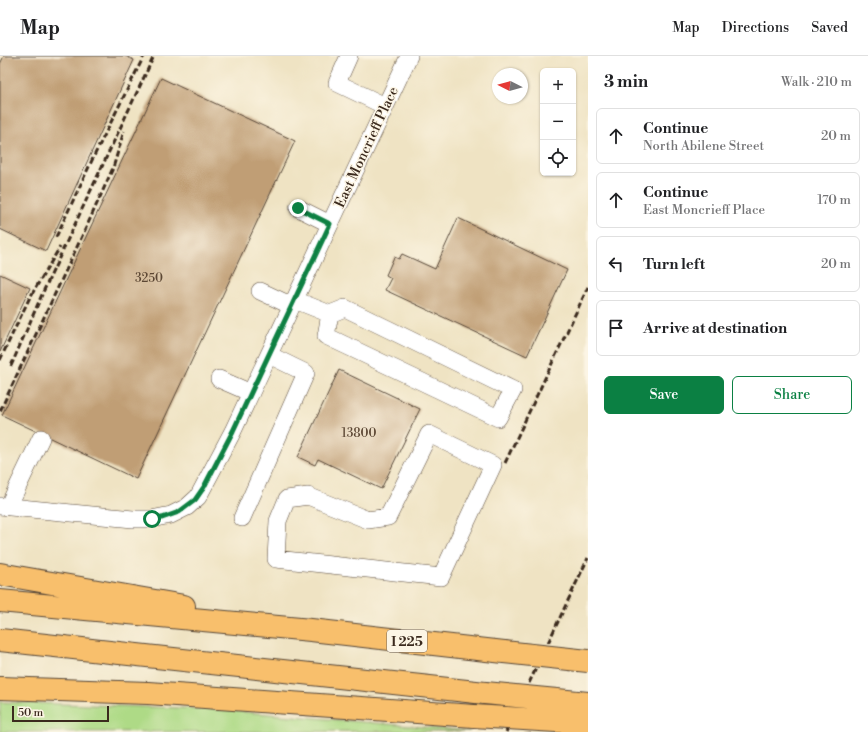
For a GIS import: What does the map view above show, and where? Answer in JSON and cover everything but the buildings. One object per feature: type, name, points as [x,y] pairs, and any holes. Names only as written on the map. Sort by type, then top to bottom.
[{"type":"highway","points":[[0,574],[114,593],[311,630]]},
{"type":"highway","points":[[0,601],[311,630]]},
{"type":"highway","name":"I 225","points":[[311,630],[588,661]]},
{"type":"highway","points":[[0,640],[588,703]]},
{"type":"highway","points":[[0,688],[148,692],[588,724]]},
{"type":"street","points":[[350,56],[337,83],[385,106]]},
{"type":"street","name":"East Moncrieff Place","points":[[4,506],[133,519],[162,518],[179,512],[195,500],[204,487],[269,356],[409,56]]},
{"type":"street","points":[[298,208],[330,224]]},
{"type":"street","points":[[260,291],[330,314],[344,308],[513,390],[498,418],[326,336],[330,314]]},
{"type":"street","points":[[242,518],[306,373],[269,356]]},
{"type":"street","points":[[219,379],[251,393]]},
{"type":"street","points":[[429,434],[492,465],[441,578],[276,559],[278,521],[287,499],[308,496],[368,520],[388,517],[429,434]]},
{"type":"street","points":[[4,506],[41,438]]},
{"type":"green space","points":[[0,702],[208,709],[470,731],[0,732]]},
{"type":"railway","points":[[56,237],[94,156],[144,56]]},
{"type":"railway","points":[[11,366],[44,290],[154,56]]},
{"type":"railway","points":[[0,411],[113,168],[124,131]]},
{"type":"railway","points":[[0,360],[29,299],[60,247]]},
{"type":"railway","points":[[505,463],[588,287]]},
{"type":"railway","points":[[506,732],[588,558]]},
{"type":"railway","points":[[570,732],[588,694]]},
{"type":"railway","points":[[580,732],[588,715]]},
{"type":"route","points":[[152,519],[162,518],[179,512],[198,497],[218,462],[233,431],[330,224],[298,208]]}]
